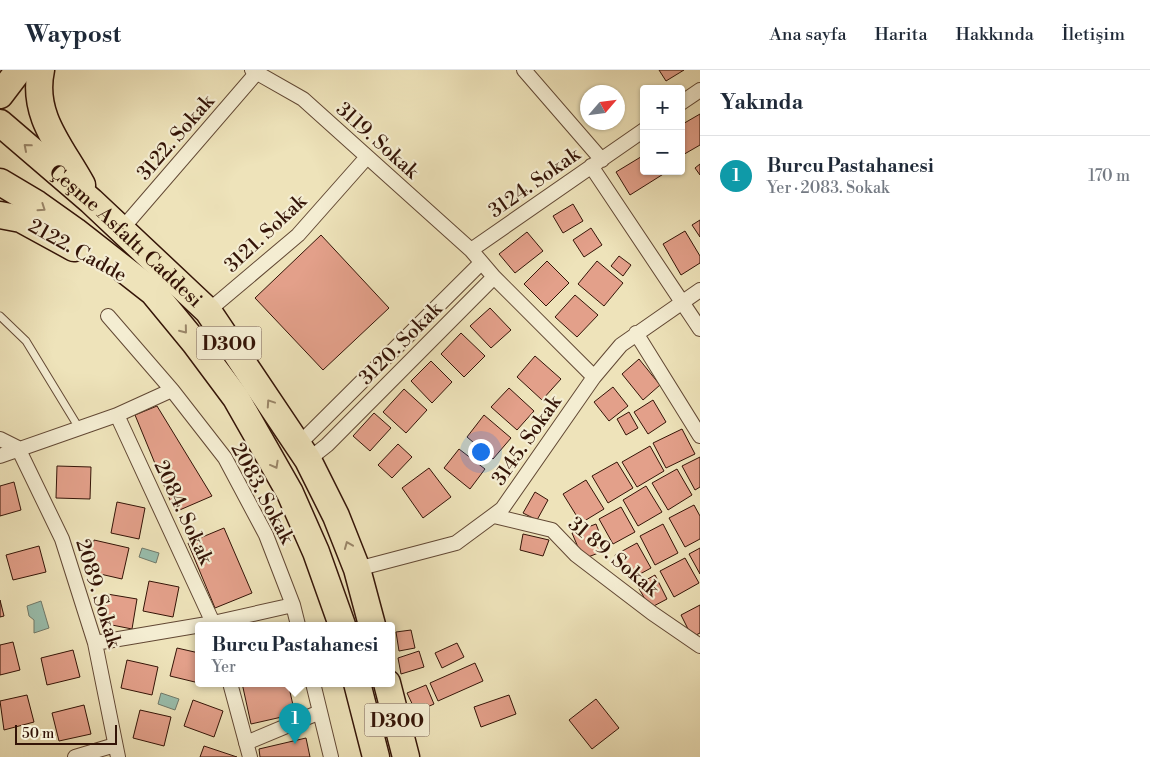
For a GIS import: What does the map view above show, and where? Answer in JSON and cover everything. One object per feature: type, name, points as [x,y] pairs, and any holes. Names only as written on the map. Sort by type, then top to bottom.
[{"type":"highway","points":[[0,95],[19,70]]},
{"type":"highway","points":[[41,70],[39,94],[46,126],[91,201]]},
{"type":"highway","name":"Çeşme Asfaltı Caddesi","points":[[0,124],[91,201],[208,311],[303,453],[336,516],[357,570],[371,622]]},
{"type":"highway","points":[[0,182],[68,226],[154,292]]},
{"type":"highway","name":"2122. Cadde","points":[[0,216],[22,219],[154,292]]},
{"type":"highway","name":"Çeşme Asfaltı Caddesi","points":[[154,292],[236,398],[265,447],[290,493],[312,544],[341,622]]},
{"type":"highway","name":"D300","points":[[358,687],[376,757]]},
{"type":"highway","name":"D300","points":[[388,687],[406,757]]},
{"type":"street","points":[[524,70],[597,163],[682,302],[700,328]]},
{"type":"street","name":"3119. Sokak","points":[[256,71],[303,99],[471,250]]},
{"type":"street","name":"3122. Sokak","points":[[121,230],[256,71]]},
{"type":"street","points":[[685,100],[700,90]]},
{"type":"street","name":"3124. Sokak","points":[[471,250],[640,133]]},
{"type":"street","name":"3121. Sokak","points":[[208,311],[298,235],[367,158]]},
{"type":"street","points":[[471,250],[494,277],[594,377]]},
{"type":"street","points":[[303,453],[481,263]]},
{"type":"street","name":"3120. Sokak","points":[[303,453],[327,445],[494,277]]},
{"type":"street","name":"3145. Sokak","points":[[357,570],[456,543],[494,516],[502,509],[594,377],[621,345],[700,290]]},
{"type":"street","name":"2083. Sokak","points":[[108,316],[172,390],[225,458],[266,535],[294,605],[297,622]]},
{"type":"street","points":[[636,333],[700,436]]},
{"type":"street","points":[[0,456],[18,448],[117,415],[172,390]]},
{"type":"street","name":"2084. Sokak","points":[[117,415],[213,622]]},
{"type":"street","points":[[0,439],[18,448]]},
{"type":"street","name":"2089. Sokak","points":[[18,448],[62,539],[95,643],[116,751]]},
{"type":"street","name":"31 89. Sokak","points":[[494,516],[552,530],[576,555],[652,613],[700,646]]},
{"type":"street","points":[[222,622],[294,605]]},
{"type":"street","points":[[95,643],[195,627]]},
{"type":"street","points":[[231,687],[248,750],[320,712]]},
{"type":"street","points":[[314,687],[331,757]]},
{"type":"street","points":[[75,757],[116,751]]},
{"type":"lane","points":[[0,316],[26,341],[79,428]]},
{"type":"shaded area","points":[[142,548],[159,553],[156,563],[139,557]]},
{"type":"shaded area","points":[[41,601],[49,628],[34,633],[34,620],[29,616],[27,606]]},
{"type":"shaded area","points":[[161,693],[179,699],[175,710],[158,704]]},
{"type":"building","points":[[659,70],[684,70],[666,81]]},
{"type":"building","points":[[700,114],[700,145],[685,154],[685,130],[685,123]]},
{"type":"building","points":[[640,157],[640,175],[662,175],[630,195],[616,172]]},
{"type":"building","points":[[700,164],[700,175],[695,168]]},
{"type":"building","points":[[573,204],[583,221],[563,233],[553,216]]},
{"type":"building","points":[[700,220],[700,237],[692,225]]},
{"type":"building","points":[[591,228],[602,245],[584,257],[573,240]]},
{"type":"building","points":[[685,231],[700,256],[700,263],[681,275],[663,244]]},
{"type":"building","points":[[527,232],[543,251],[515,273],[499,254]]},
{"type":"building","points":[[321,235],[389,308],[323,370],[255,298]]},
{"type":"building","points":[[619,256],[631,265],[623,276],[611,266]]},
{"type":"building","points":[[547,261],[569,283],[546,306],[524,284]]},
{"type":"building","points":[[597,261],[623,283],[604,306],[578,284]]},
{"type":"building","points":[[575,295],[598,315],[577,337],[555,317]]},
{"type":"building","points":[[490,308],[511,330],[491,348],[470,326]]},
{"type":"building","points":[[461,333],[485,356],[464,377],[441,354]]},
{"type":"building","points":[[535,356],[561,379],[542,400],[517,377]]},
{"type":"building","points":[[639,359],[660,385],[643,400],[622,374]]},
{"type":"building","points":[[431,361],[452,382],[432,403],[411,381]]},
{"type":"building","points":[[613,387],[628,406],[609,421],[594,402]]},
{"type":"building","points":[[509,388],[534,411],[517,430],[491,407]]},
{"type":"building","points":[[404,389],[427,410],[406,433],[383,412]]},
{"type":"building","points":[[653,400],[666,422],[648,434],[634,412]]},
{"type":"building","points":[[157,406],[212,496],[175,512],[135,415]]},
{"type":"building","points":[[629,412],[638,428],[626,435],[617,419]]},
{"type":"building","points":[[374,413],[391,428],[370,451],[353,436]]},
{"type":"building","points":[[484,415],[511,438],[493,459],[467,437]]},
{"type":"building","points":[[682,429],[695,454],[666,468],[653,443]]},
{"type":"building","points":[[398,444],[412,457],[392,478],[378,465]]},
{"type":"building","points":[[650,446],[664,471],[637,487],[622,462]]},
{"type":"building","points":[[459,449],[485,469],[470,489],[444,468]]},
{"type":"building","points":[[700,457],[700,487],[695,490],[682,466]]},
{"type":"building","points":[[617,462],[633,488],[608,503],[592,476]]},
{"type":"building","points":[[57,466],[91,467],[90,499],[56,498]]},
{"type":"building","points":[[429,468],[451,497],[423,518],[402,488]]},
{"type":"building","points":[[677,469],[692,495],[668,510],[652,483]]},
{"type":"building","points":[[586,480],[604,509],[581,523],[563,494]]},
{"type":"building","points":[[14,482],[21,510],[0,516],[0,486]]},
{"type":"building","points":[[646,486],[662,512],[638,526],[623,500]]},
{"type":"building","points":[[535,492],[548,500],[537,520],[523,513]]},
{"type":"building","points":[[117,502],[145,508],[139,539],[111,533]]},
{"type":"building","points":[[694,505],[700,516],[700,539],[685,547],[669,518]]},
{"type":"building","points":[[621,507],[635,532],[613,544],[599,519]]},
{"type":"building","points":[[596,524],[606,550],[583,559],[572,533]]},
{"type":"building","points":[[663,524],[678,553],[655,565],[640,536]]},
{"type":"building","points":[[224,528],[252,593],[215,608],[188,543]]},
{"type":"building","points":[[523,534],[549,540],[543,556],[520,550]]},
{"type":"building","points":[[94,540],[129,548],[122,579],[87,571]]},
{"type":"building","points":[[637,543],[651,568],[629,580],[615,555]]},
{"type":"building","points":[[39,546],[46,572],[13,580],[6,555]]},
{"type":"building","points":[[700,548],[700,574],[689,554]]},
{"type":"building","points":[[685,558],[699,583],[674,597],[660,571]]},
{"type":"building","points":[[655,575],[667,599],[650,608],[637,585]]},
{"type":"building","points":[[149,581],[179,587],[173,617],[143,611]]},
{"type":"building","points":[[107,594],[137,599],[132,629],[102,623]]},
{"type":"building","points":[[0,600],[4,616],[0,617]]},
{"type":"building","points":[[700,605],[700,633],[692,637],[681,615]]},
{"type":"building","points":[[411,630],[415,648],[399,651],[396,632]]},
{"type":"building","points":[[13,642],[20,670],[0,675],[0,645]]},
{"type":"building","points":[[457,643],[464,657],[442,668],[435,653]]},
{"type":"building","points":[[177,648],[195,652],[195,682],[170,676]]},
{"type":"building","points":[[73,650],[80,677],[47,685],[41,658]]},
{"type":"building","points":[[419,651],[424,667],[401,674],[398,658]]},
{"type":"building","points":[[127,660],[158,667],[152,695],[121,688]]},
{"type":"building","points":[[475,663],[483,681],[438,701],[430,683]]},
{"type":"building","points":[[426,685],[434,704],[416,712],[407,693]]},
{"type":"building","points":[[243,687],[289,687],[295,714],[251,724]]},
{"type":"building","points":[[27,695],[34,722],[4,730],[0,701]]},
{"type":"building","points":[[509,695],[516,714],[481,727],[474,707]]},
{"type":"building","points":[[596,699],[619,728],[592,749],[569,720]]},
{"type":"building","points":[[193,700],[223,711],[214,737],[184,726]]},
{"type":"building","points":[[84,705],[91,734],[59,741],[52,713]]},
{"type":"building","points":[[140,710],[171,717],[164,746],[133,738]]},
{"type":"building","points":[[306,738],[310,757],[260,757],[259,749]]},
{"type":"building","points":[[204,746],[237,757],[200,757]]},
{"type":"place","name":"Burcu Pastahanesi","points":[[295,744]]}]
